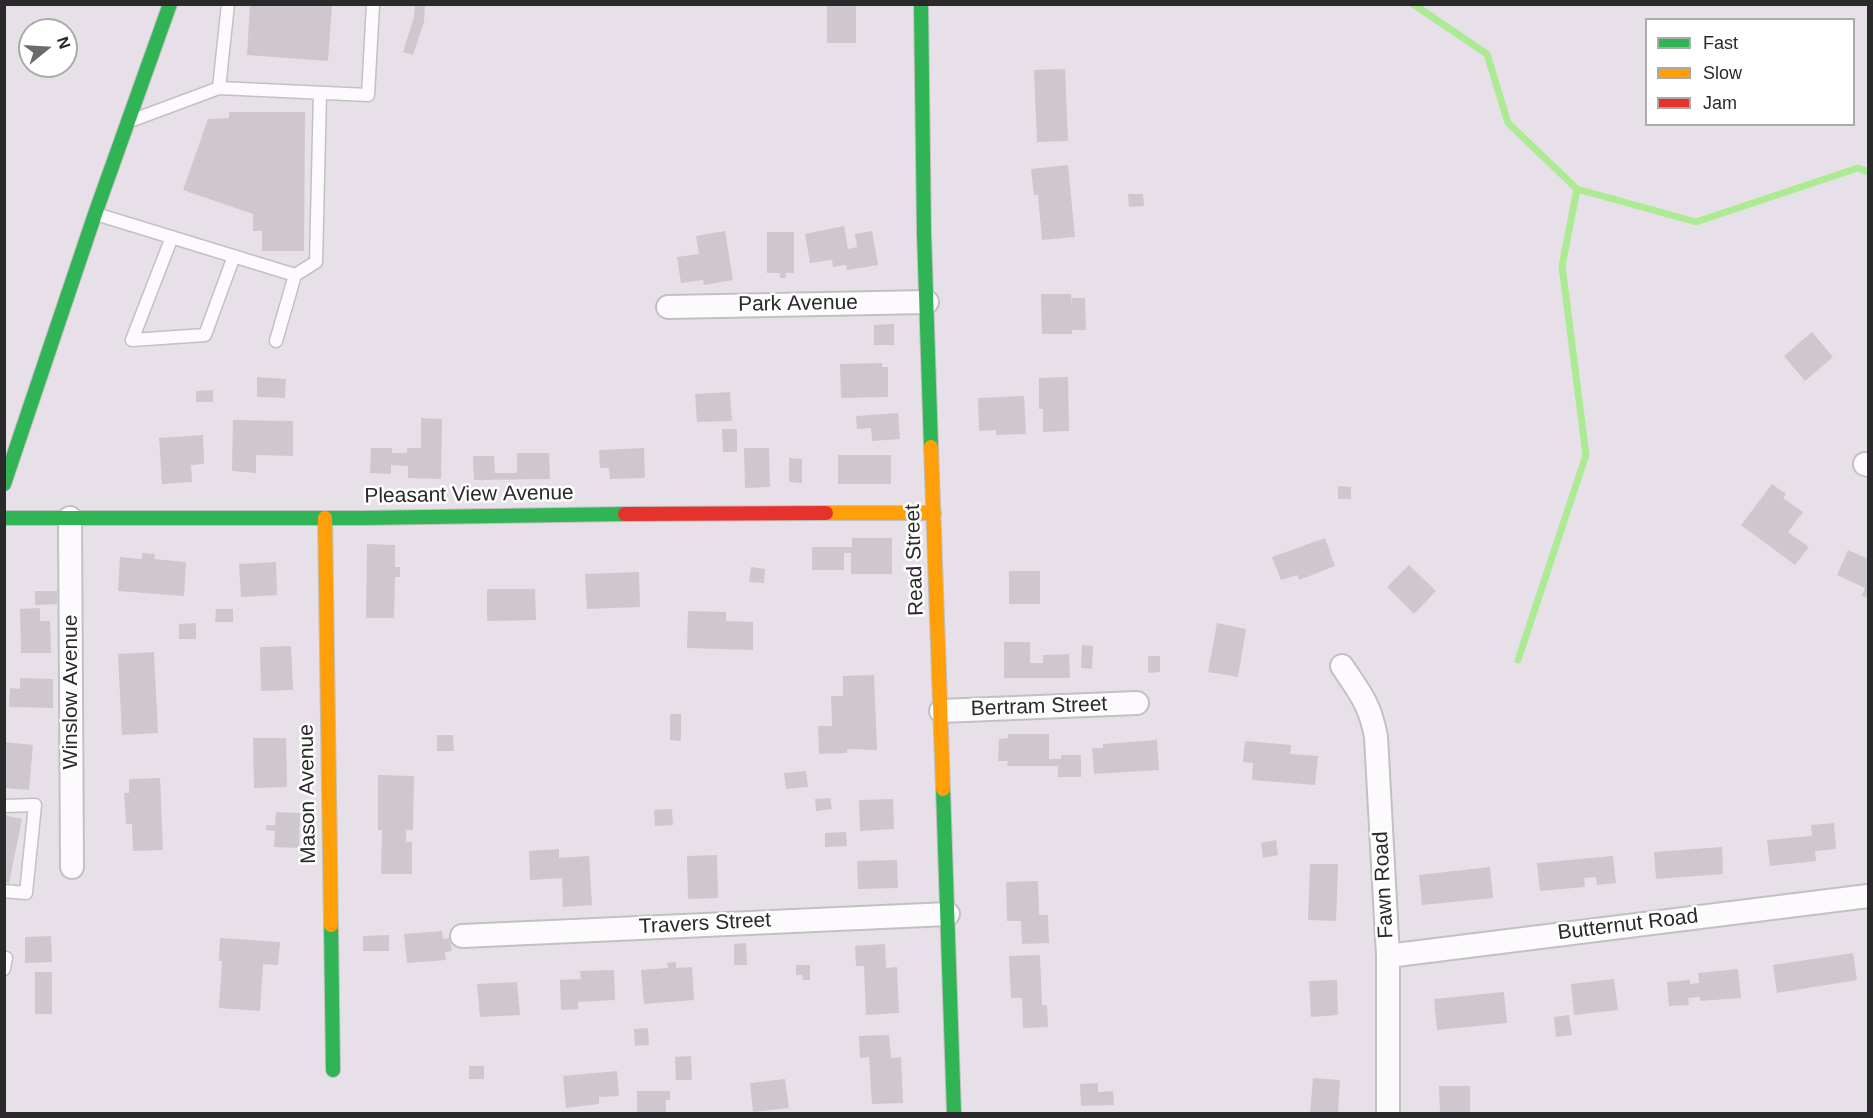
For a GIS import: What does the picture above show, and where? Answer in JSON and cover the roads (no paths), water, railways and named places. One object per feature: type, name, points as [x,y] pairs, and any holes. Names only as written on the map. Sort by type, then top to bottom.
[{"type":"main road","points":[[4,484],[95,214],[170,4]]},
{"type":"main road","name":"Read Street","points":[[921,4],[924,233],[954,1113]]},
{"type":"main road","name":"Pleasant View Avenue","points":[[4,518],[934,513]]},
{"type":"main road","name":"Mason Avenue","points":[[325,518],[333,1070]]},
{"type":"street","name":"Park Avenue","points":[[668,307],[927,302]]},
{"type":"street","name":"Winslow Avenue","points":[[70,518],[72,867]]},
{"type":"street","name":"Fawn Road","points":[[1342,666],[1364,698],[1372,717],[1376,737],[1388,956],[1388,1113]]},
{"type":"street","name":"Bertram Street","points":[[941,711],[1137,703]]},
{"type":"street","name":"Butternut Road","points":[[1388,956],[1869,896]]},
{"type":"street","name":"Travers Street","points":[[462,936],[948,914]]},
{"type":"lane","points":[[219,88],[228,4]]},
{"type":"lane","points":[[128,121],[219,88],[368,95],[373,4]]},
{"type":"lane","points":[[276,341],[296,275],[316,262],[320,93]]},
{"type":"lane","points":[[95,214],[296,275]]},
{"type":"lane","points":[[172,237],[132,340],[205,335],[234,256]]},
{"type":"lane","points":[[4,806],[35,805],[26,893],[4,891]]},
{"type":"waterway","points":[[1413,4],[1487,54],[1508,123],[1577,189],[1696,222],[1858,168],[1868,172]]},
{"type":"waterway","points":[[1518,660],[1586,455],[1562,266],[1577,189]]}]
